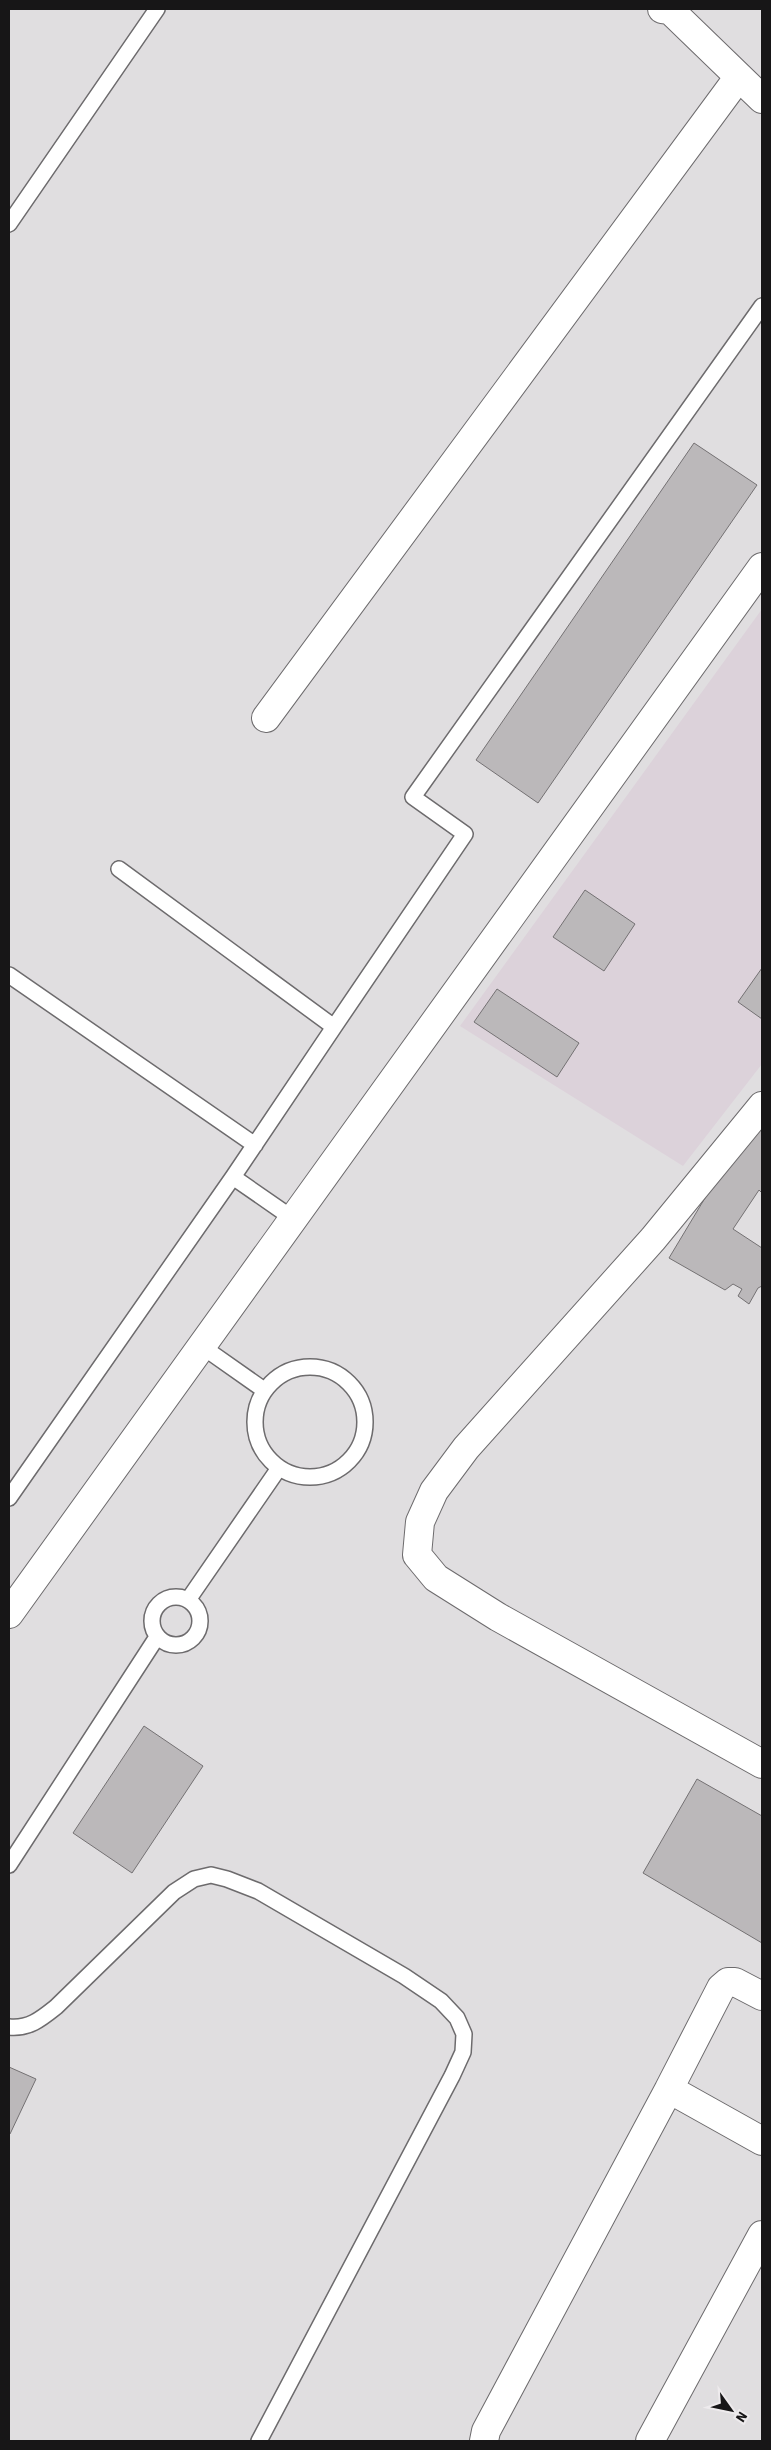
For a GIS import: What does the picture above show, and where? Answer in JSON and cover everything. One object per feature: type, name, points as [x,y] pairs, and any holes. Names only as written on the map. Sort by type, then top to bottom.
[{"type":"street","points":[[667,9],[762,99]]},
{"type":"street","points":[[266,718],[738,78]]},
{"type":"street","points":[[9,1614],[200,1345],[762,567]]},
{"type":"street","points":[[762,1106],[653,1240],[461,1456],[434,1491],[420,1522],[417,1555],[436,1578],[498,1616],[762,1764]]},
{"type":"street","points":[[484,2441],[486,2431],[721,1988],[728,1982],[735,1982],[762,1996]]},
{"type":"street","points":[[669,2089],[762,2141]]},
{"type":"street","points":[[650,2441],[762,2236]]},
{"type":"lane","points":[[9,224],[157,9]]},
{"type":"lane","points":[[9,1498],[15,1478],[233,1177],[465,834],[413,797],[762,306]]},
{"type":"lane","points":[[119,869],[334,1027]]},
{"type":"lane","points":[[9,974],[255,1145]]},
{"type":"lane","points":[[233,1177],[292,1218]]},
{"type":"lane","points":[[200,1345],[264,1390]]},
{"type":"lane","points":[[309,1366],[326,1368],[341,1375],[354,1387],[363,1402],[366,1420],[364,1437],[356,1453],[345,1466],[329,1474],[312,1478],[295,1475],[279,1468],[266,1456],[258,1441],[254,1424],[257,1406],[264,1390],[276,1378],[291,1369],[309,1366]]},
{"type":"lane","points":[[188,1600],[279,1468]]},
{"type":"lane","points":[[170,1597],[188,1600],[193,1604],[199,1615],[199,1629],[192,1639],[173,1645],[167,1644],[157,1637],[151,1620],[159,1603],[170,1597]]},
{"type":"lane","points":[[9,1865],[157,1637]]},
{"type":"lane","points":[[9,2027],[27,2026],[38,2021],[56,2007],[174,1892],[194,1879],[211,1875],[258,1891],[404,1976],[441,2000],[457,2018],[464,2034],[463,2052],[452,2076],[259,2441]]},
{"type":"shaded area","points":[[762,609],[762,1064],[683,1166],[460,1026]]},
{"type":"building","points":[[694,443],[757,485],[538,803],[476,760]]},
{"type":"building","points":[[585,890],[635,924],[604,971],[553,937]]},
{"type":"building","points":[[762,968],[762,1019],[738,1002]]},
{"type":"building","points":[[497,989],[579,1043],[557,1077],[474,1022]]},
{"type":"building","points":[[753,1118],[762,1123],[762,1193],[759,1190],[733,1229],[762,1248],[762,1286],[758,1288],[749,1304],[738,1296],[742,1289],[733,1284],[725,1290],[669,1258]]},
{"type":"building","points":[[144,1726],[203,1766],[132,1873],[73,1833]]},
{"type":"building","points":[[697,1779],[762,1816],[762,1943],[643,1873]]},
{"type":"building","points":[[9,2067],[36,2079],[10,2134],[9,2133]]}]
